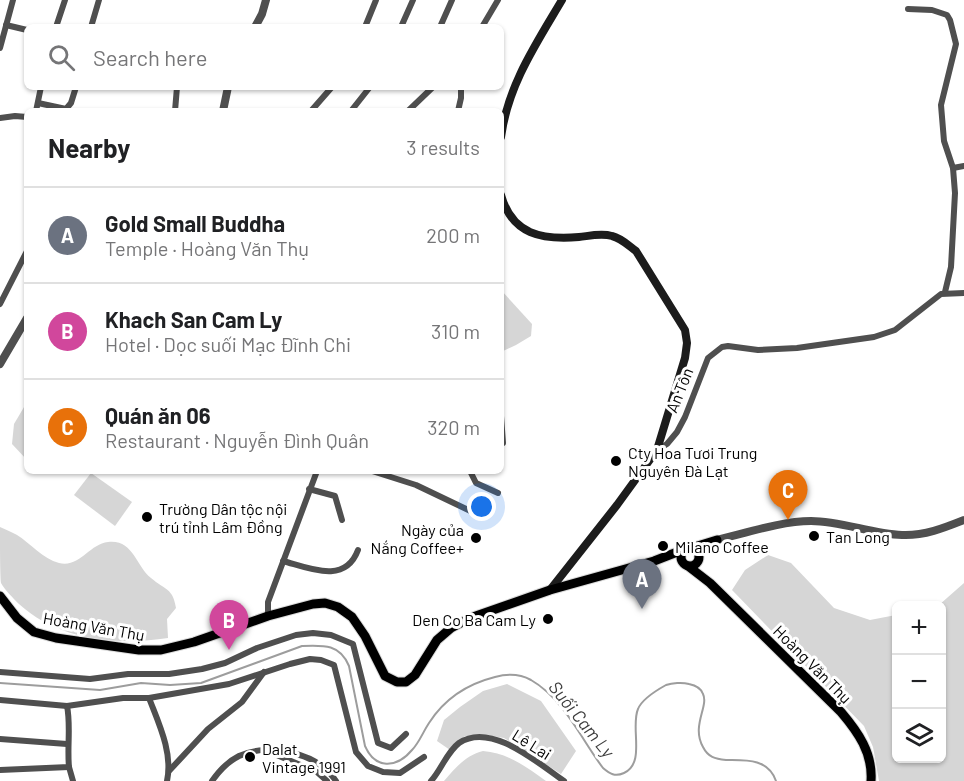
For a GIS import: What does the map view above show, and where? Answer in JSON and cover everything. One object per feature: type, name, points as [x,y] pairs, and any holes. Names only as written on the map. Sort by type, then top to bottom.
[{"type":"main road","points":[[504,123],[516,80],[562,0]]},
{"type":"main road","points":[[504,201],[512,218],[527,231],[546,238],[593,235],[611,236],[625,242],[636,251],[685,330],[687,343],[685,358],[657,450]]},
{"type":"main road","name":"An Tôn","points":[[550,590],[657,450]]},
{"type":"main road","points":[[699,559],[697,551],[688,549],[681,557],[686,565],[694,565],[699,559],[705,549],[717,540]]},
{"type":"main road","name":"Hoàng Văn Thụ","points":[[0,596],[17,618],[34,632],[56,638],[161,651],[268,616],[325,603],[338,607],[352,617],[365,636],[385,676],[397,682],[406,682],[416,675],[437,640],[451,628],[470,618],[550,590],[654,561],[717,540]]},
{"type":"main road","name":"Hoàng Văn Thụ","points":[[699,559],[700,569],[710,583]]},
{"type":"main road","name":"Hoàng Văn Thụ","points":[[654,561],[669,561],[686,565],[710,583],[841,712],[856,730],[869,757],[872,781]]},
{"type":"street","points":[[0,48],[13,0]]},
{"type":"street","points":[[58,24],[65,0]]},
{"type":"street","points":[[93,24],[99,0]]},
{"type":"street","points":[[257,24],[266,0]]},
{"type":"street","points":[[366,24],[376,0]]},
{"type":"street","points":[[402,24],[413,0]]},
{"type":"street","points":[[441,24],[452,0]]},
{"type":"street","points":[[484,24],[498,0]]},
{"type":"street","points":[[908,9],[938,10],[947,15],[956,44],[941,105],[944,141],[953,168],[955,193],[951,267],[945,292],[964,293]]},
{"type":"street","points":[[6,25],[24,29]]},
{"type":"street","points":[[37,108],[40,90]]},
{"type":"street","points":[[67,108],[75,90]]},
{"type":"street","points":[[176,108],[177,90]]},
{"type":"street","points":[[224,108],[227,90]]},
{"type":"street","points":[[314,108],[329,90]]},
{"type":"street","points":[[353,108],[368,90]]},
{"type":"street","points":[[411,108],[427,90]]},
{"type":"street","points":[[459,108],[461,90]]},
{"type":"street","points":[[38,103],[61,108]]},
{"type":"street","points":[[0,118],[24,117]]},
{"type":"street","points":[[953,168],[964,166]]},
{"type":"street","points":[[0,304],[24,257]]},
{"type":"street","name":"An Tôn","points":[[657,450],[668,444],[676,432],[685,417],[708,358],[722,347],[758,350],[797,348],[874,337],[895,330],[945,292]]},
{"type":"street","points":[[0,364],[24,323]]},
{"type":"street","points":[[268,616],[268,602],[316,474]]},
{"type":"street","points":[[381,474],[416,485],[483,517]]},
{"type":"street","points":[[472,474],[476,483],[498,493]]},
{"type":"street","points":[[309,489],[335,496],[342,520]]},
{"type":"street","points":[[717,540],[808,521],[838,523],[904,535],[922,534],[964,520]]},
{"type":"street","points":[[283,561],[321,572],[331,572],[349,565],[355,560],[358,550]]},
{"type":"street","points":[[0,672],[90,679],[128,674],[169,674],[225,663],[257,648],[296,635],[313,633],[331,635],[353,644]]},
{"type":"street","points":[[353,644],[365,636]]},
{"type":"street","points":[[353,644],[378,743],[391,748],[406,734]]},
{"type":"street","points":[[0,700],[67,706],[123,698],[149,698],[229,684],[310,660],[321,660],[334,665],[356,752],[369,766],[383,772],[400,773],[424,757]]},
{"type":"street","points":[[169,771],[208,729],[242,702],[265,672]]},
{"type":"street","points":[[149,698],[165,742],[169,771],[167,781]]},
{"type":"street","points":[[67,706],[69,715],[67,744],[73,781]]},
{"type":"street","name":"Lê Lai","points":[[431,781],[459,743],[472,738],[486,737],[503,741],[518,749],[564,781]]},
{"type":"street","points":[[0,739],[67,744]]},
{"type":"street","points":[[212,781],[226,765],[240,756],[256,751],[283,752],[309,759],[330,772],[336,781]]},
{"type":"street","points":[[269,751],[317,772],[327,781]]},
{"type":"street","points":[[0,770],[69,767]]},
{"type":"shaded area","points":[[504,293],[532,324],[531,336],[504,351]]},
{"type":"shaded area","points":[[24,407],[24,457],[12,444],[14,424]]},
{"type":"shaded area","points":[[92,474],[132,502],[115,526],[74,495]]},
{"type":"shaded area","points":[[0,527],[17,535],[42,554],[59,563],[73,562],[95,547],[108,542],[123,545],[129,549],[146,573],[168,590],[175,601],[176,608],[167,619],[168,638],[129,641],[89,637],[52,626],[35,616],[19,604],[1,583]]},
{"type":"shaded area","points":[[768,555],[791,563],[834,608],[870,620],[892,616],[892,763],[946,763],[946,601],[944,601],[964,583],[964,781],[879,781],[873,747],[864,726],[732,590],[745,570]]},
{"type":"shaded area","points":[[507,684],[541,701],[576,751],[561,774],[504,738],[486,735],[465,736],[450,750],[437,741],[444,720],[483,691]]},
{"type":"shaded area","points":[[483,751],[508,757],[546,781],[444,781],[466,759]]},
{"type":"waterway","name":"Suối Cam Ly","points":[[0,683],[100,690],[141,683],[170,685],[201,683],[302,646],[324,646],[341,653],[349,666],[365,746],[369,754],[380,762],[393,763],[406,756],[417,744],[435,714],[458,693],[485,680],[513,675],[531,680],[543,688],[571,720],[603,768],[615,775],[631,768],[634,761],[636,717],[640,705],[650,695],[666,685],[686,683],[697,687],[703,694],[704,704],[699,732],[707,753],[718,759],[762,764],[772,773],[776,781]]},
{"type":"place","name":"Cty Hoa Tươi Trung Nguyên Đà Lạt","points":[[616,461]]},
{"type":"place","name":"Trường Dân tộc nội trú tỉnh Lâm Đồng","points":[[147,517]]},
{"type":"place","name":"Quán ăn 06","points":[[788,520]]},
{"type":"place","name":"Tan Long","points":[[814,536]]},
{"type":"place","name":"Ngày của Nắng Coffee+","points":[[476,538]]},
{"type":"place","name":"Milano Coffee","points":[[663,546]]},
{"type":"place","name":"Gold Small Buddha","points":[[642,609]]},
{"type":"place","name":"Den Co Ba Cam Ly","points":[[548,619]]},
{"type":"place","name":"Khach San Cam Ly","points":[[229,650]]},
{"type":"place","name":"Dalat Vintage 1991","points":[[250,757]]}]
